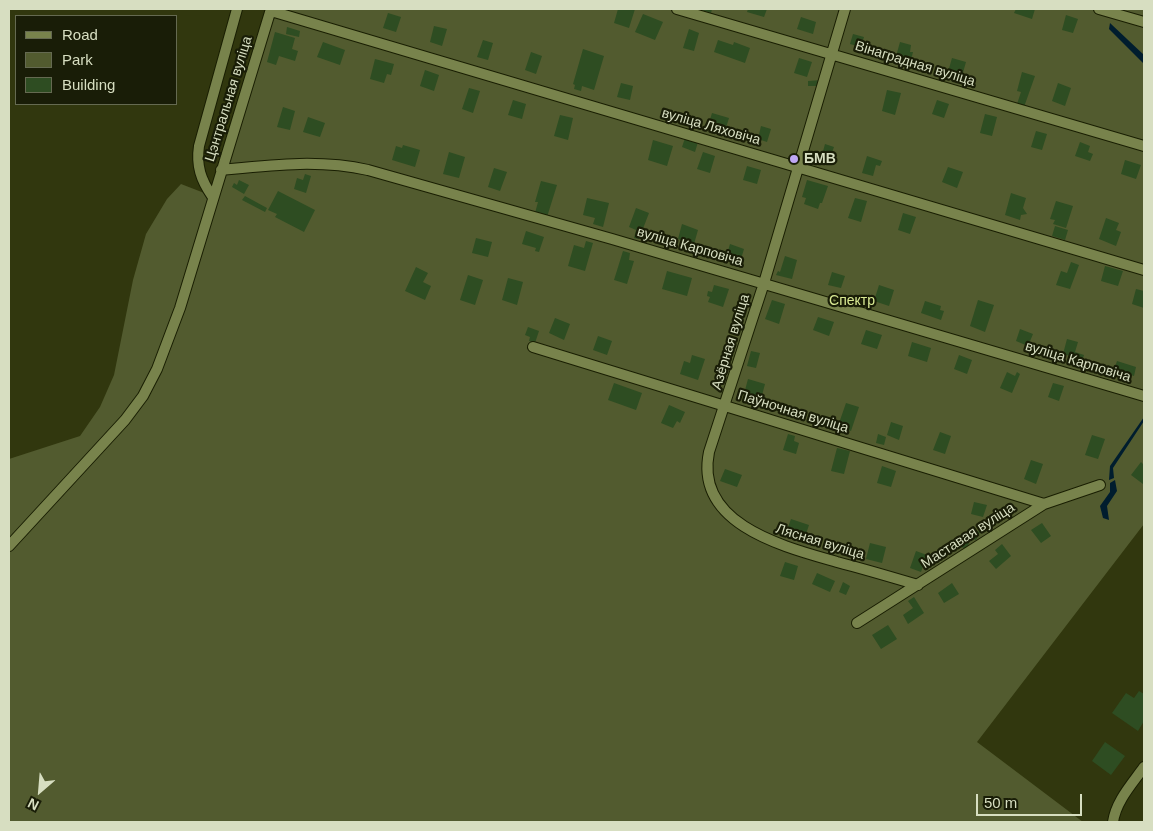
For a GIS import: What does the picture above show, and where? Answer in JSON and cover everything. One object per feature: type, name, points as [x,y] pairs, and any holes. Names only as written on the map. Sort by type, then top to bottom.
[{"type":"street","points":[[212,196],[200,173],[197,160],[198,146],[237,9]]},
{"type":"street","name":"Вінаградная вуліца","points":[[678,9],[1144,146]]},
{"type":"street","name":"Азёрная вуліца","points":[[710,452],[764,283],[845,9]]},
{"type":"street","points":[[1098,9],[1144,22]]},
{"type":"street","name":"Цэнтральная вуліца","points":[[9,546],[109,438],[142,396],[169,340],[271,10]]},
{"type":"street","name":"вуліца Ляховіча","points":[[271,10],[1144,270]]},
{"type":"street","name":"вуліца Карповіча","points":[[221,170],[299,163],[335,164],[352,167],[764,283],[1144,396]]},
{"type":"street","name":"Паўночная вуліца","points":[[533,347],[1044,504]]},
{"type":"street","name":"Лясная вуліца","points":[[710,452],[707,473],[715,495],[730,515],[751,531],[789,548],[918,584]]},
{"type":"street","name":"Маставая вуліца","points":[[857,623],[1044,504],[1100,485]]},
{"type":"street","points":[[1113,822],[1114,813],[1144,767]]},
{"type":"green space","name":"Спектр","points":[[271,9],[1144,9],[1144,524],[977,742],[1083,822],[9,822],[9,459],[80,436],[100,407],[114,375],[133,280],[146,234],[167,199],[181,184],[212,196]]},
{"type":"water","points":[[1110,23],[1144,55],[1144,64],[1109,29]]},
{"type":"water","points":[[1144,417],[1144,421],[1113,468],[1114,478],[1109,480],[1110,466]]},
{"type":"water","points":[[1115,480],[1117,491],[1107,506],[1109,520],[1103,518],[1100,506],[1110,492],[1110,483]]},
{"type":"building","points":[[618,9],[635,9],[629,28],[614,23]]},
{"type":"building","points":[[699,9],[712,9],[711,13]]},
{"type":"building","points":[[748,9],[767,9],[764,17],[747,12]]},
{"type":"building","points":[[1016,9],[1035,9],[1032,19],[1014,13]]},
{"type":"building","points":[[388,13],[401,17],[396,32],[383,28]]},
{"type":"building","points":[[643,14],[663,22],[655,40],[635,32]]},
{"type":"building","points":[[1066,15],[1078,19],[1073,33],[1062,30]]},
{"type":"building","points":[[801,17],[816,22],[813,34],[797,29]]},
{"type":"building","points":[[434,26],[447,29],[442,46],[430,42]]},
{"type":"building","points":[[287,27],[300,31],[299,37],[286,34]]},
{"type":"building","points":[[689,29],[699,33],[694,51],[683,48]]},
{"type":"building","points":[[275,32],[295,38],[292,49],[298,51],[295,61],[279,56],[276,65],[267,62]]},
{"type":"building","points":[[853,34],[864,37],[861,47],[850,44]]},
{"type":"building","points":[[483,40],[493,43],[488,60],[477,57]]},
{"type":"building","points":[[718,40],[733,45],[734,42],[750,48],[745,63],[714,52]]},
{"type":"building","points":[[323,42],[345,50],[340,65],[317,57]]},
{"type":"building","points":[[900,42],[911,45],[910,52],[913,52],[910,64],[895,60]]},
{"type":"building","points":[[583,49],[604,56],[594,90],[582,86],[581,91],[574,89],[575,85],[573,84]]},
{"type":"building","points":[[531,52],[542,56],[536,74],[525,70]]},
{"type":"building","points":[[799,58],[812,62],[807,77],[794,73]]},
{"type":"building","points":[[952,58],[966,62],[962,76],[948,72]]},
{"type":"building","points":[[375,59],[394,64],[391,75],[387,74],[384,83],[370,79]]},
{"type":"building","points":[[425,70],[439,75],[434,91],[420,86]]},
{"type":"building","points":[[1022,72],[1035,76],[1024,107],[1017,104],[1021,92],[1017,91]]},
{"type":"building","points":[[822,80],[820,86],[808,86],[808,81]]},
{"type":"building","points":[[621,83],[633,86],[630,100],[617,97]]},
{"type":"building","points":[[1058,83],[1071,88],[1065,106],[1052,101]]},
{"type":"building","points":[[469,88],[480,91],[473,113],[462,109]]},
{"type":"building","points":[[887,90],[901,93],[895,115],[882,111]]},
{"type":"building","points":[[513,100],[526,104],[522,119],[508,115]]},
{"type":"building","points":[[937,100],[949,104],[944,118],[932,114]]},
{"type":"building","points":[[283,107],[295,111],[290,130],[277,127]]},
{"type":"building","points":[[712,113],[729,118],[725,131],[708,126]]},
{"type":"building","points":[[985,114],[997,117],[992,136],[980,133]]},
{"type":"building","points":[[560,115],[573,118],[568,140],[554,136]]},
{"type":"building","points":[[308,117],[325,123],[320,137],[303,132]]},
{"type":"building","points":[[761,126],[771,129],[767,142],[758,139]]},
{"type":"building","points":[[1036,131],[1047,134],[1042,150],[1031,147]]},
{"type":"building","points":[[685,138],[698,142],[695,152],[682,147]]},
{"type":"building","points":[[653,140],[673,146],[667,166],[648,160]]},
{"type":"building","points":[[1080,142],[1090,146],[1088,152],[1093,154],[1090,161],[1075,156]]},
{"type":"building","points":[[825,144],[834,147],[830,158],[822,155]]},
{"type":"building","points":[[403,145],[420,150],[415,167],[392,160],[396,146],[402,148]]},
{"type":"building","points":[[449,152],[465,157],[459,178],[443,174]]},
{"type":"building","points":[[703,152],[715,156],[710,173],[697,169]]},
{"type":"building","points":[[867,156],[882,161],[880,166],[876,165],[873,176],[862,173]]},
{"type":"building","points":[[1125,160],[1141,165],[1136,179],[1121,174]]},
{"type":"building","points":[[747,166],[761,170],[757,184],[743,180]]},
{"type":"building","points":[[948,167],[963,172],[957,188],[942,182]]},
{"type":"building","points":[[494,168],[507,172],[500,191],[488,187]]},
{"type":"building","points":[[305,174],[311,176],[306,193],[294,189],[297,178],[303,180]]},
{"type":"building","points":[[239,180],[249,185],[244,194],[232,187],[234,183],[237,185]]},
{"type":"building","points":[[807,180],[828,186],[818,209],[804,204],[806,198],[802,197]]},
{"type":"building","points":[[541,181],[557,185],[547,217],[535,213],[538,202],[535,202]]},
{"type":"building","points":[[278,191],[315,210],[304,232],[275,217],[277,214],[268,210]]},
{"type":"building","points":[[1011,193],[1026,198],[1023,208],[1027,214],[1021,215],[1020,220],[1005,215]]},
{"type":"building","points":[[245,196],[267,208],[265,212],[242,200]]},
{"type":"building","points":[[587,198],[609,203],[603,227],[593,224],[595,218],[583,215]]},
{"type":"building","points":[[855,198],[867,201],[861,222],[848,218]]},
{"type":"building","points":[[1056,201],[1073,206],[1066,228],[1053,224],[1055,220],[1050,219]]},
{"type":"building","points":[[636,208],[649,213],[639,239],[634,238],[636,230],[629,227]]},
{"type":"building","points":[[903,213],[916,217],[910,234],[898,230]]},
{"type":"building","points":[[1106,218],[1119,223],[1116,230],[1121,232],[1116,246],[1099,239]]},
{"type":"building","points":[[682,224],[698,230],[694,244],[678,239]]},
{"type":"building","points":[[1055,226],[1068,230],[1065,240],[1052,236]]},
{"type":"building","points":[[526,231],[544,237],[539,252],[535,251],[536,248],[522,244]]},
{"type":"building","points":[[476,238],[492,242],[488,257],[472,253]]},
{"type":"building","points":[[586,241],[593,243],[585,271],[568,266],[574,245],[584,248]]},
{"type":"building","points":[[730,244],[744,249],[741,259],[727,254]]},
{"type":"building","points":[[623,251],[630,253],[629,260],[634,261],[627,284],[614,280]]},
{"type":"building","points":[[785,256],[797,260],[792,279],[776,275],[778,271],[780,272]]},
{"type":"building","points":[[1071,262],[1079,265],[1070,289],[1056,285],[1061,271],[1067,273]]},
{"type":"building","points":[[1105,266],[1123,271],[1118,286],[1101,281]]},
{"type":"building","points":[[416,267],[428,273],[423,282],[431,286],[425,300],[405,291]]},
{"type":"building","points":[[667,271],[692,278],[687,296],[662,289]]},
{"type":"building","points":[[832,272],[845,276],[841,288],[828,285]]},
{"type":"building","points":[[468,275],[483,280],[475,305],[460,300]]},
{"type":"building","points":[[508,278],[523,282],[517,305],[502,300]]},
{"type":"building","points":[[714,285],[729,289],[723,307],[708,302],[710,297],[707,296],[708,291],[712,292]]},
{"type":"building","points":[[879,285],[894,290],[889,306],[874,301]]},
{"type":"building","points":[[1136,289],[1144,291],[1144,308],[1132,304]]},
{"type":"building","points":[[772,300],[785,304],[779,324],[765,319]]},
{"type":"building","points":[[978,300],[994,305],[985,332],[970,326]]},
{"type":"building","points":[[925,301],[941,306],[940,310],[944,311],[941,320],[921,313]]},
{"type":"building","points":[[818,317],[834,322],[829,336],[813,330]]},
{"type":"building","points":[[555,318],[570,324],[564,340],[549,333]]},
{"type":"building","points":[[528,327],[539,331],[535,343],[529,341],[530,337],[525,335]]},
{"type":"building","points":[[1020,329],[1033,334],[1028,346],[1016,341]]},
{"type":"building","points":[[866,330],[882,335],[877,349],[861,344]]},
{"type":"building","points":[[598,336],[612,341],[607,355],[593,350]]},
{"type":"building","points":[[1067,339],[1078,342],[1075,352],[1084,355],[1080,368],[1072,365],[1074,357],[1063,354]]},
{"type":"building","points":[[912,342],[931,348],[927,362],[908,356]]},
{"type":"building","points":[[751,351],[760,353],[756,368],[747,366]]},
{"type":"building","points":[[692,355],[705,359],[698,380],[680,374],[684,361],[690,363]]},
{"type":"building","points":[[959,355],[972,360],[967,374],[954,369]]},
{"type":"building","points":[[1117,361],[1136,367],[1134,376],[1114,370]]},
{"type":"building","points":[[1007,372],[1015,376],[1017,372],[1020,374],[1012,393],[1000,388]]},
{"type":"building","points":[[748,379],[765,384],[761,399],[744,394]]},
{"type":"building","points":[[614,383],[642,393],[636,410],[608,400]]},
{"type":"building","points":[[1053,383],[1064,386],[1059,401],[1048,397]]},
{"type":"building","points":[[846,403],[859,407],[851,431],[838,426]]},
{"type":"building","points":[[669,405],[685,412],[680,423],[677,421],[673,428],[661,423]]},
{"type":"building","points":[[891,422],[903,426],[899,440],[887,435]]},
{"type":"building","points":[[940,432],[951,436],[945,454],[933,450]]},
{"type":"building","points":[[788,434],[795,436],[794,441],[799,443],[796,454],[783,450]]},
{"type":"building","points":[[878,434],[886,437],[884,445],[876,443]]},
{"type":"building","points":[[1092,435],[1105,439],[1098,459],[1085,455]]},
{"type":"building","points":[[837,448],[850,451],[844,474],[831,471]]},
{"type":"building","points":[[1031,460],[1043,464],[1036,484],[1024,479]]},
{"type":"building","points":[[1141,462],[1144,465],[1143,484],[1131,475]]},
{"type":"building","points":[[882,466],[896,471],[891,487],[877,483]]},
{"type":"building","points":[[725,469],[742,475],[737,487],[720,481]]},
{"type":"building","points":[[974,502],[987,505],[983,517],[971,514]]},
{"type":"building","points":[[791,519],[809,525],[804,540],[786,533]]},
{"type":"building","points":[[1042,523],[1051,536],[1041,543],[1031,530]]},
{"type":"building","points":[[971,529],[980,532],[976,540],[968,537]]},
{"type":"building","points":[[960,540],[969,543],[967,549],[958,546]]},
{"type":"building","points":[[870,543],[886,547],[882,563],[866,559]]},
{"type":"building","points":[[1002,544],[1011,556],[996,569],[989,561],[998,554],[995,550]]},
{"type":"building","points":[[916,551],[927,555],[921,572],[910,568]]},
{"type":"building","points":[[785,562],[798,566],[794,580],[780,576]]},
{"type":"building","points":[[817,573],[835,581],[830,592],[812,584]]},
{"type":"building","points":[[843,582],[850,586],[846,595],[839,592]]},
{"type":"building","points":[[952,583],[959,594],[944,603],[938,593]]},
{"type":"building","points":[[914,597],[924,613],[908,624],[903,615],[913,608],[908,601]]},
{"type":"building","points":[[888,625],[897,639],[881,649],[872,635]]},
{"type":"building","points":[[1139,691],[1144,694],[1144,721],[1138,731],[1112,713],[1126,693],[1134,698]]},
{"type":"building","points":[[1105,742],[1125,756],[1111,775],[1092,761]]},
{"type":"place","name":"БМВ","points":[[794,159]]}]
